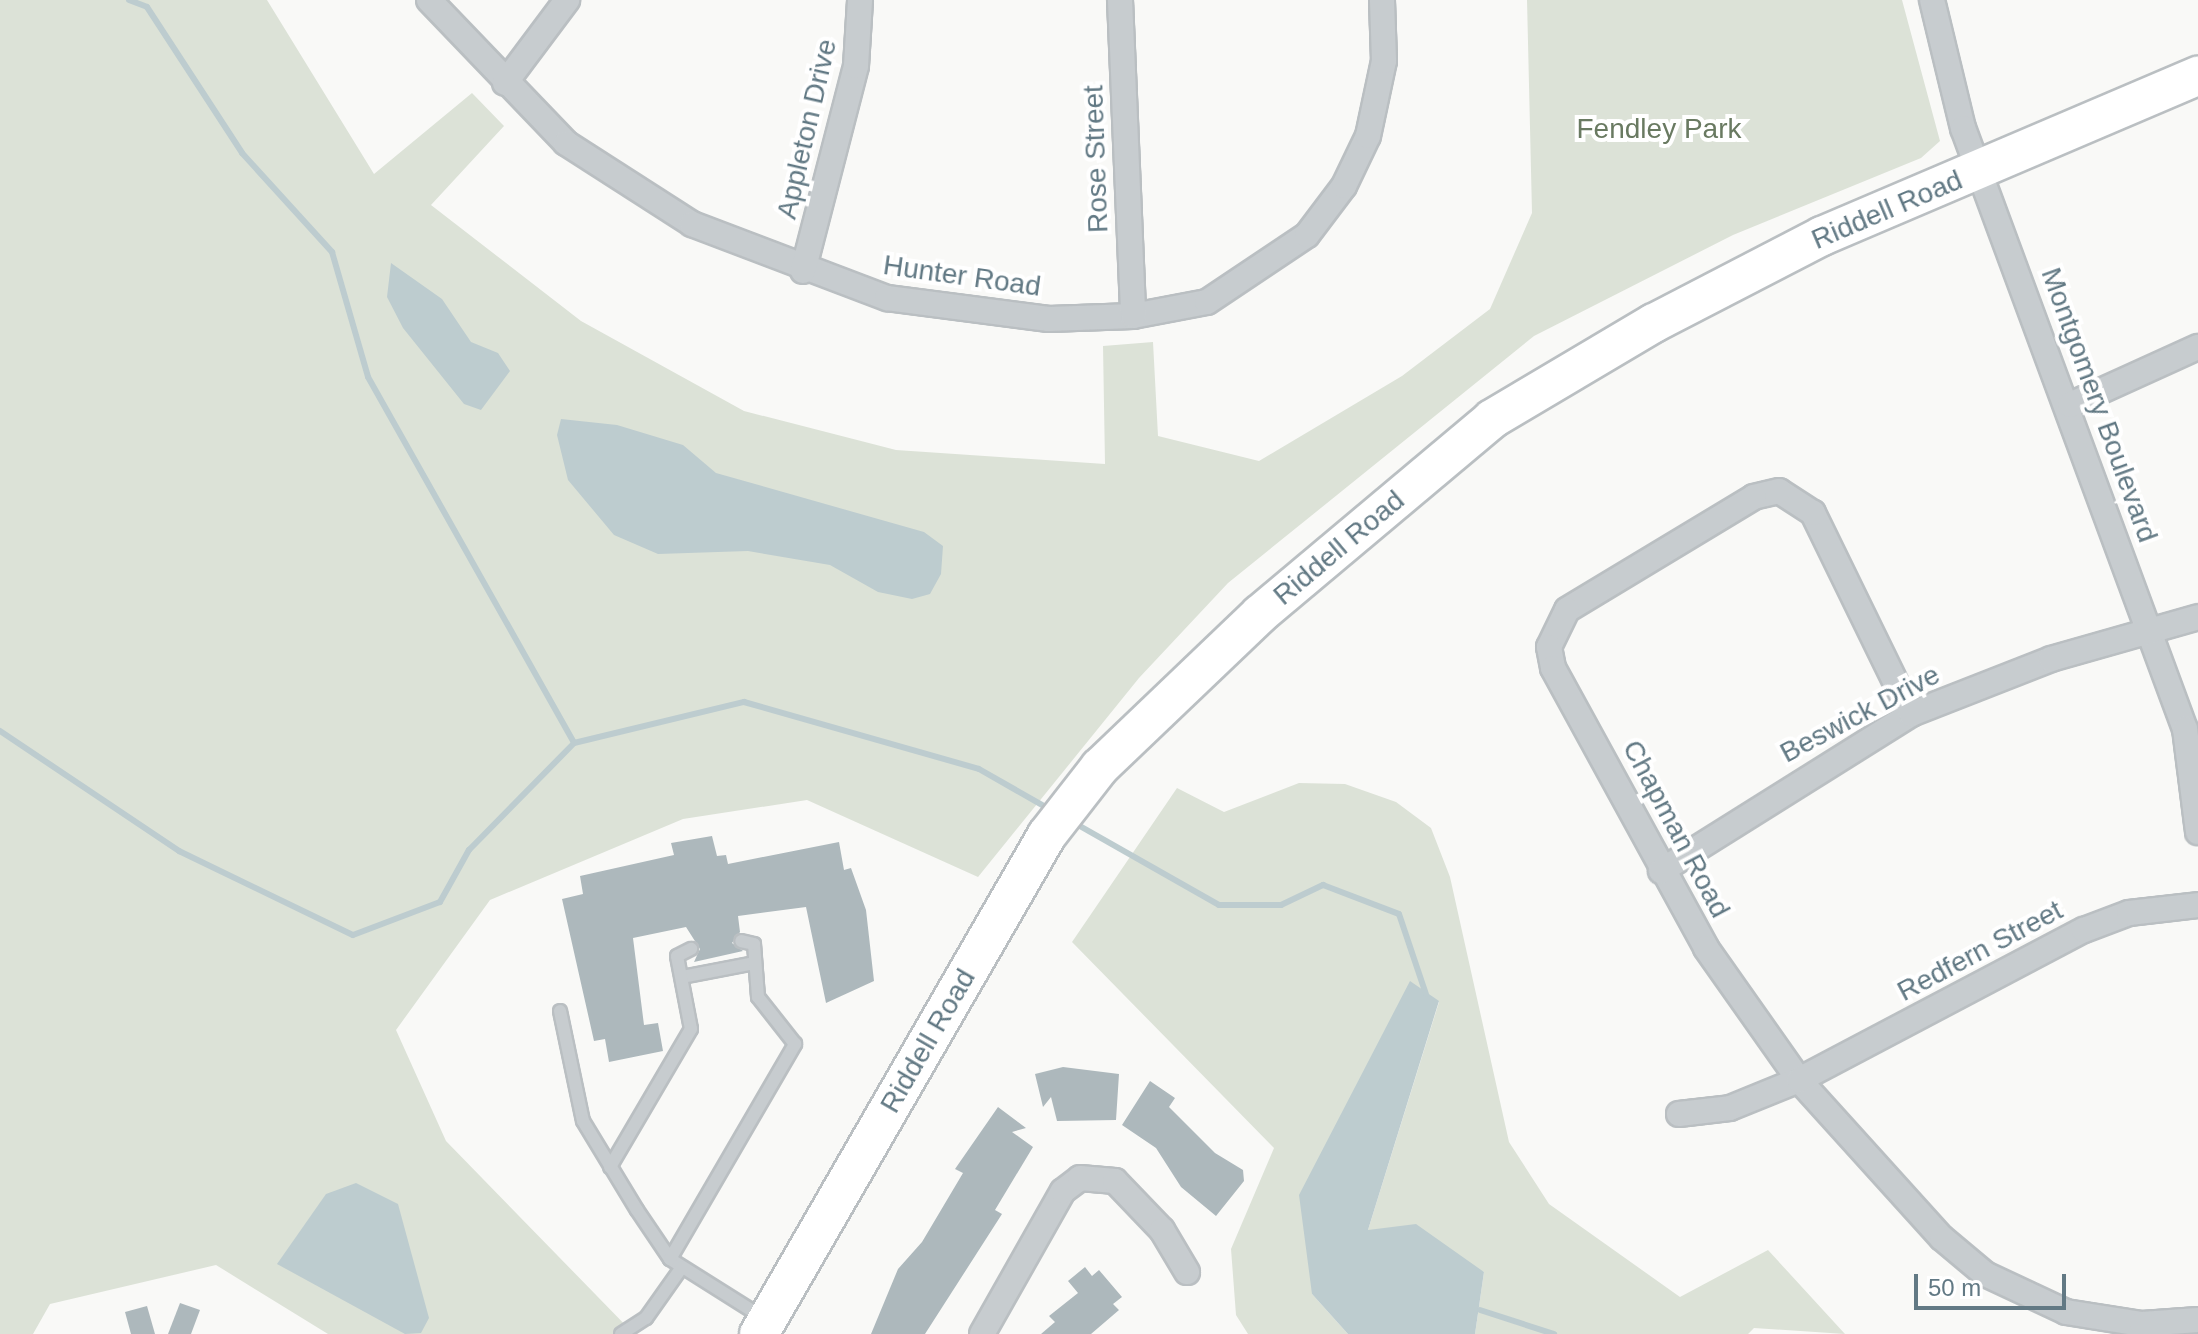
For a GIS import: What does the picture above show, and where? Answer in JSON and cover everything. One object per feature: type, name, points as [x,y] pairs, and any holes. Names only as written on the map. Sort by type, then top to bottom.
[{"type":"main road","name":"Riddell Road","points":[[763,1327],[1047,835],[1100,767],[1260,614],[1492,419],[1654,323],[1822,236],[2198,76]]},
{"type":"street","name":"Hunter Road","points":[[429,0],[505,83],[566,143],[655,202],[803,271],[887,298],[971,313],[1133,316],[1207,302],[1243,284],[1328,211],[1377,105],[1382,0]]},
{"type":"street","points":[[505,83],[567,0]]},
{"type":"street","name":"Appleton Drive","points":[[803,271],[856,66],[860,0]]},
{"type":"street","name":"Rose Street","points":[[1120,0],[1133,316]]},
{"type":"street","name":"Montgomery Boulevard","points":[[1932,0],[1979,170],[2070,405],[2185,729],[2198,832]]},
{"type":"street","points":[[2070,405],[2198,347]]},
{"type":"street","name":"Chapman Road","points":[[1911,714],[1813,513],[1798,497],[1779,491],[1754,497],[1567,610],[1549,647],[1553,668],[1661,871],[1799,1080],[1942,1238],[1985,1274],[2066,1312],[2142,1324],[2198,1320]]},
{"type":"street","name":"Beswick Drive","points":[[1661,871],[1911,714],[2149,629],[2198,617]]},
{"type":"street","name":"Redfern Street","points":[[1679,1114],[1730,1108],[1799,1080],[2084,930],[2129,913],[2198,905]]},
{"type":"street","points":[[982,1334],[1063,1191],[1080,1178],[1115,1181],[1162,1230],[1187,1272]]},
{"type":"lane","points":[[670,1259],[795,1044],[758,997],[754,944],[741,941]]},
{"type":"lane","points":[[610,1167],[691,1029],[677,956],[691,949]]},
{"type":"lane","points":[[682,977],[755,963]]},
{"type":"lane","points":[[560,1011],[583,1121],[610,1167],[670,1259],[763,1327]]},
{"type":"lane","points":[[621,1334],[646,1318],[682,1267]]},
{"type":"green space","name":"Fendley Park","points":[[0,0],[267,0],[374,174],[472,93],[504,126],[431,205],[581,321],[744,411],[896,450],[1105,464],[1103,346],[1153,342],[1158,436],[1259,461],[1402,376],[1490,309],[1532,213],[1527,0],[1902,0],[1940,141],[1921,158],[1733,235],[1534,336],[1228,583],[1139,678],[978,877],[807,800],[683,819],[490,900],[396,1030],[446,1141],[634,1334],[328,1334],[216,1265],[50,1304],[33,1334],[0,1334]]},
{"type":"green space","points":[[1299,783],[1345,784],[1396,802],[1431,828],[1450,877],[1509,1142],[1549,1204],[1680,1297],[1768,1250],[1845,1334],[1754,1328],[1748,1334],[1475,1334],[1484,1272],[1368,1230],[1439,1002],[1426,994],[1312,1294],[1348,1334],[1248,1334],[1236,1315],[1231,1249],[1274,1148],[1072,942],[1177,788],[1224,812]]},
{"type":"shaded area","points":[[391,263],[442,299],[471,342],[498,353],[510,371],[481,410],[464,404],[403,328],[387,297]]},
{"type":"shaded area","points":[[561,419],[617,425],[683,445],[716,473],[924,532],[943,546],[941,574],[930,594],[912,599],[878,592],[830,565],[748,551],[658,554],[614,535],[568,480],[557,435]]},
{"type":"shaded area","points":[[1410,981],[1439,1001],[1368,1230],[1416,1224],[1484,1272],[1475,1334],[1348,1334],[1312,1294],[1299,1195]]},
{"type":"shaded area","points":[[356,1183],[398,1204],[429,1318],[421,1333],[405,1334],[277,1264],[326,1194]]},
{"type":"building","points":[[712,836],[717,856],[726,855],[728,864],[839,842],[844,870],[851,868],[866,910],[874,981],[826,1003],[806,907],[738,916],[740,932],[732,943],[743,951],[694,962],[700,949],[686,927],[633,938],[644,1025],[658,1023],[663,1051],[609,1062],[605,1039],[594,1041],[562,899],[583,894],[580,876],[674,855],[671,843]]},
{"type":"building","points":[[1063,1067],[1119,1074],[1116,1120],[1057,1121],[1051,1097],[1043,1107],[1035,1074]]},
{"type":"building","points":[[1150,1081],[1175,1098],[1169,1107],[1215,1153],[1243,1170],[1244,1181],[1216,1216],[1181,1187],[1156,1148],[1122,1125]]},
{"type":"building","points":[[998,1107],[1026,1128],[1012,1132],[1033,1147],[995,1210],[1002,1214],[925,1334],[871,1334],[898,1269],[922,1242],[963,1173],[955,1169]]},
{"type":"building","points":[[1085,1267],[1092,1276],[1099,1270],[1122,1297],[1113,1304],[1119,1310],[1091,1334],[1041,1334],[1055,1322],[1049,1316],[1078,1293],[1068,1281]]},
{"type":"building","points":[[180,1303],[200,1310],[191,1334],[168,1334]]},
{"type":"building","points":[[147,1306],[155,1334],[131,1334],[125,1312]]},
{"type":"waterway","points":[[129,0],[147,7],[242,153],[332,252],[368,377],[574,743]]},
{"type":"waterway","points":[[0,731],[179,851],[353,935],[440,902],[469,850],[574,743],[744,702],[979,769],[1051,810]]},
{"type":"waterway","points":[[1071,821],[1219,905],[1281,905],[1323,885],[1399,914],[1426,994]]},
{"type":"waterway","points":[[1480,1310],[1554,1334]]}]
